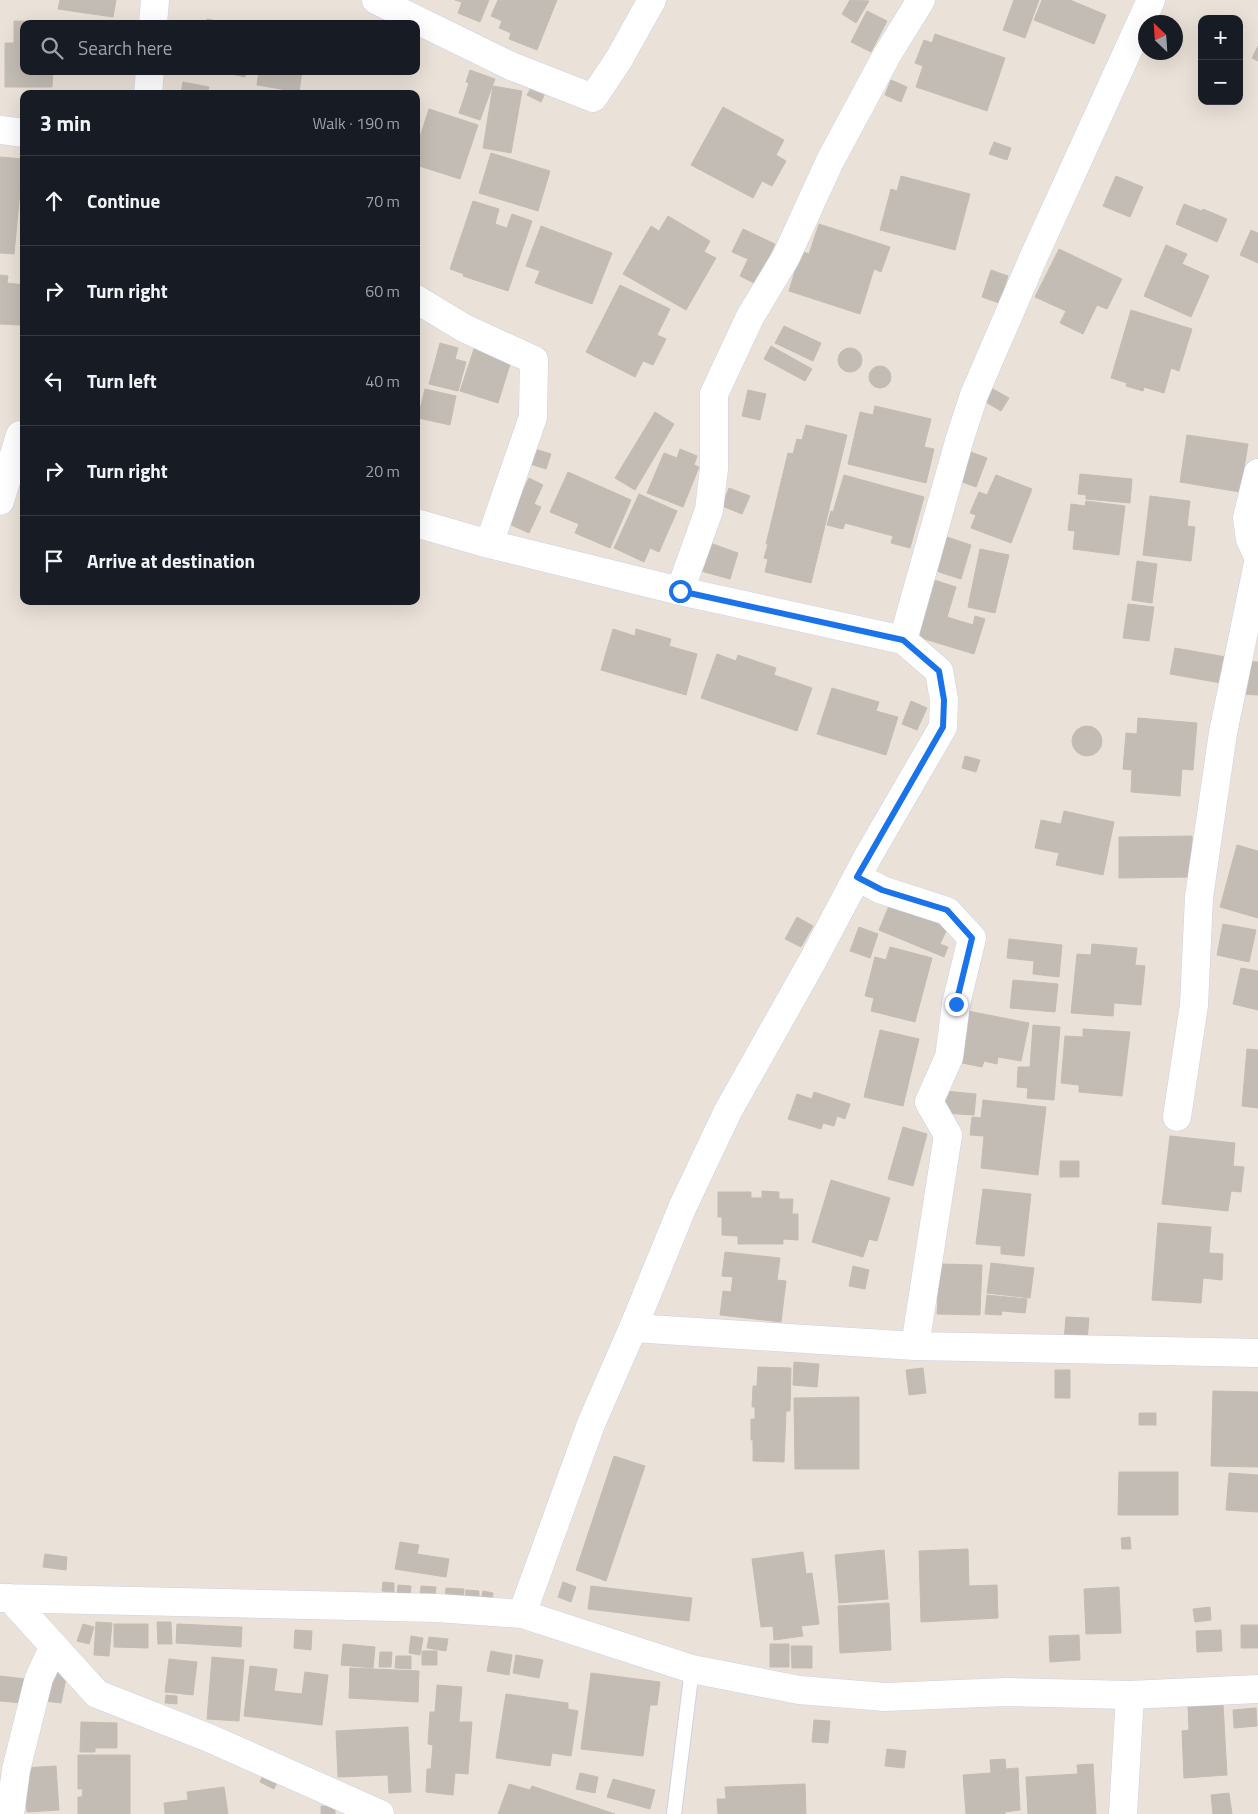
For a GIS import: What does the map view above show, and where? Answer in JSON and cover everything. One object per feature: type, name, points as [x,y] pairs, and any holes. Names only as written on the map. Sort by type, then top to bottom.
[{"type":"street","points":[[154,20],[155,0]]},
{"type":"street","points":[[376,0],[417,20]]},
{"type":"street","points":[[420,22],[511,66],[593,98],[619,59],[652,0]]},
{"type":"street","points":[[680,591],[709,510],[714,469],[714,394],[750,317],[786,257],[830,161],[887,55],[921,0]]},
{"type":"street","points":[[903,640],[974,395],[1035,254],[1151,0]]},
{"type":"street","points":[[148,90],[150,75]]},
{"type":"street","points":[[0,130],[20,132]]},
{"type":"street","points":[[420,302],[464,328],[534,360],[533,417],[489,544]]},
{"type":"street","points":[[0,500],[15,434]]},
{"type":"street","points":[[1258,472],[1248,518],[1250,539],[1258,556]]},
{"type":"street","points":[[420,524],[489,544],[680,591],[903,640],[939,671],[944,700],[943,727],[857,877],[728,1111],[683,1206],[591,1424],[522,1614]]},
{"type":"street","points":[[1177,1117],[1194,1005],[1199,897],[1223,733],[1258,563]]},
{"type":"street","points":[[857,877],[882,890],[947,910],[972,938],[956,1004],[949,1057],[929,1102],[948,1135],[915,1346]]},
{"type":"street","points":[[633,1328],[915,1346],[1258,1353]]},
{"type":"street","points":[[5,1598],[437,1608],[522,1614],[692,1669],[799,1690],[885,1697],[1007,1692],[1130,1695],[1258,1689]]},
{"type":"street","points":[[5,1598],[54,1646],[97,1694],[209,1738],[380,1814]]},
{"type":"street","points":[[10,1814],[16,1770],[38,1678],[54,1646]]},
{"type":"street","points":[[1123,1814],[1130,1695]]},
{"type":"lane","points":[[674,1814],[692,1669]]},
{"type":"building","points":[[60,0],[116,0],[113,17],[58,9]]},
{"type":"building","points":[[455,0],[489,0],[480,22],[458,13],[462,2]]},
{"type":"building","points":[[498,0],[557,0],[537,50],[509,39],[511,33],[499,28],[502,21],[491,16]]},
{"type":"building","points":[[850,0],[869,1],[856,23],[842,14]]},
{"type":"building","points":[[1014,0],[1039,0],[1025,38],[1003,30]]},
{"type":"building","points":[[1042,0],[1070,0],[1106,15],[1094,44],[1034,20]]},
{"type":"building","points":[[867,11],[887,21],[871,52],[851,42]]},
{"type":"building","points":[[14,21],[20,21],[20,75],[53,75],[52,87],[5,87],[5,43],[14,43]]},
{"type":"building","points":[[935,34],[1005,58],[987,111],[916,87],[923,66],[915,63],[924,40],[932,43]]},
{"type":"building","points":[[1258,46],[1258,61],[1252,58]]},
{"type":"building","points":[[470,70],[495,79],[480,120],[459,113],[469,83],[466,82]]},
{"type":"building","points":[[258,75],[301,75],[299,90],[257,85]]},
{"type":"building","points":[[891,80],[907,87],[901,102],[885,95]]},
{"type":"building","points":[[183,82],[209,87],[208,90],[182,90]]},
{"type":"building","points":[[493,86],[522,91],[511,153],[483,148]]},
{"type":"building","points":[[532,86],[545,93],[541,102],[527,95]]},
{"type":"building","points":[[723,107],[784,140],[776,155],[786,161],[772,186],[762,181],[753,198],[691,165]]},
{"type":"building","points":[[429,109],[478,125],[460,179],[420,166],[420,137]]},
{"type":"building","points":[[994,142],[1011,148],[1007,160],[989,154]]},
{"type":"building","points":[[491,153],[550,171],[538,211],[479,193]]},
{"type":"building","points":[[0,157],[20,159],[20,191],[14,254],[0,253]]},
{"type":"building","points":[[901,176],[970,194],[955,250],[880,230],[891,189],[897,191]]},
{"type":"building","points":[[1116,176],[1143,187],[1130,217],[1103,206]]},
{"type":"building","points":[[473,201],[499,209],[495,224],[507,228],[512,214],[532,221],[508,291],[463,276],[464,274],[450,269]]},
{"type":"building","points":[[1184,204],[1202,211],[1203,209],[1227,219],[1217,242],[1176,224]]},
{"type":"building","points":[[668,216],[710,241],[704,252],[716,258],[686,310],[623,274],[651,226],[659,231]]},
{"type":"building","points":[[819,224],[890,247],[881,272],[874,269],[860,314],[789,291],[801,251],[809,254]]},
{"type":"building","points":[[541,226],[612,253],[592,304],[535,283],[540,271],[526,266]]},
{"type":"building","points":[[743,229],[775,244],[756,284],[740,276],[748,259],[732,252]]},
{"type":"building","points":[[1251,230],[1258,233],[1258,263],[1240,255]]},
{"type":"building","points":[[1166,245],[1187,254],[1182,264],[1209,276],[1191,317],[1144,296]]},
{"type":"building","points":[[1059,249],[1122,279],[1107,309],[1097,305],[1083,334],[1060,323],[1066,311],[1035,297]]},
{"type":"building","points":[[991,270],[1008,276],[999,303],[982,297]]},
{"type":"building","points":[[0,275],[8,276],[7,283],[20,285],[20,325],[0,324]]},
{"type":"building","points":[[620,285],[670,309],[657,335],[666,339],[653,365],[643,361],[635,377],[586,352]]},
{"type":"building","points":[[1131,310],[1192,329],[1179,371],[1171,368],[1164,393],[1144,387],[1143,391],[1126,386],[1127,383],[1111,378]]},
{"type":"building","points":[[784,326],[821,343],[813,361],[775,343]]},
{"type":"building","points":[[440,343],[458,348],[455,359],[466,362],[458,391],[429,384]]},
{"type":"building","points":[[476,343],[512,358],[498,403],[460,391]]},
{"type":"building","points":[[771,346],[812,369],[805,381],[764,359]]},
{"type":"building","points":[[850,348],[859,351],[862,360],[859,369],[850,372],[841,369],[838,360],[841,351]]},
{"type":"building","points":[[880,366],[888,369],[891,377],[888,385],[880,388],[872,385],[869,377],[872,369]]},
{"type":"building","points":[[991,388],[1009,398],[1001,411],[984,401]]},
{"type":"building","points":[[425,389],[456,396],[450,425],[420,418]]},
{"type":"building","points":[[748,390],[766,394],[760,420],[742,416]]},
{"type":"building","points":[[875,406],[931,419],[924,447],[934,449],[926,483],[848,464],[860,412],[873,415]]},
{"type":"building","points":[[655,412],[674,424],[635,490],[615,478]]},
{"type":"building","points":[[806,425],[847,435],[811,583],[765,572],[768,559],[764,558],[788,453],[793,454],[797,439],[802,440]]},
{"type":"building","points":[[1187,435],[1248,444],[1240,492],[1180,482]]},
{"type":"building","points":[[535,449],[551,454],[546,469],[530,464]]},
{"type":"building","points":[[680,449],[697,456],[694,465],[699,467],[683,507],[647,493],[664,453],[677,458]]},
{"type":"building","points":[[968,451],[987,458],[976,487],[957,480]]},
{"type":"building","points":[[568,472],[631,500],[610,548],[575,533],[579,524],[550,512]]},
{"type":"building","points":[[1080,474],[1132,479],[1130,503],[1086,499],[1086,495],[1078,494]]},
{"type":"building","points":[[844,475],[924,497],[910,548],[891,543],[893,536],[845,523],[843,529],[827,525]]},
{"type":"building","points":[[996,475],[1032,489],[1011,543],[971,528],[976,515],[970,513],[979,492],[987,495]]},
{"type":"building","points":[[529,478],[543,485],[534,504],[541,507],[529,533],[507,523]]},
{"type":"building","points":[[729,488],[750,496],[742,514],[722,506]]},
{"type":"building","points":[[639,494],[677,511],[659,552],[650,548],[644,562],[614,548]]},
{"type":"building","points":[[1150,496],[1190,501],[1187,526],[1195,527],[1191,561],[1143,555]]},
{"type":"building","points":[[1086,501],[1125,506],[1119,555],[1073,549],[1075,531],[1068,530],[1071,504],[1085,506]]},
{"type":"building","points":[[947,537],[971,545],[961,579],[936,571]]},
{"type":"building","points":[[710,543],[738,553],[730,579],[701,571]]},
{"type":"building","points":[[980,549],[1009,555],[995,613],[968,607]]},
{"type":"building","points":[[1137,561],[1157,564],[1152,603],[1132,600]]},
{"type":"building","points":[[931,579],[956,587],[947,617],[973,625],[975,616],[985,619],[974,654],[918,637],[925,614],[921,613]]},
{"type":"building","points":[[1128,604],[1154,607],[1149,641],[1123,638]]},
{"type":"building","points":[[613,629],[635,636],[636,629],[671,639],[669,646],[697,654],[686,695],[601,670]]},
{"type":"building","points":[[1175,648],[1226,657],[1221,683],[1170,674]]},
{"type":"building","points":[[717,654],[736,661],[738,655],[776,668],[774,675],[812,688],[797,731],[701,698]]},
{"type":"building","points":[[1244,661],[1258,662],[1258,695],[1242,694]]},
{"type":"building","points":[[832,688],[879,702],[876,711],[898,717],[886,755],[817,734]]},
{"type":"building","points":[[911,701],[927,708],[917,730],[902,724]]},
{"type":"building","points":[[1138,718],[1197,723],[1193,770],[1182,769],[1180,796],[1131,792],[1132,770],[1123,769],[1126,733],[1137,734]]},
{"type":"building","points":[[1087,726],[1098,730],[1102,741],[1098,752],[1087,756],[1076,752],[1072,741],[1076,730]]},
{"type":"building","points":[[965,756],[980,760],[976,772],[962,768]]},
{"type":"building","points":[[1064,811],[1114,822],[1103,875],[1056,865],[1059,853],[1035,848],[1041,820],[1061,824]]},
{"type":"building","points":[[1192,836],[1193,877],[1119,878],[1119,837]]},
{"type":"building","points":[[1237,845],[1258,851],[1258,918],[1220,907]]},
{"type":"building","points":[[891,901],[949,925],[940,944],[948,947],[944,957],[879,930]]},
{"type":"building","points":[[797,917],[813,926],[801,947],[785,939]]},
{"type":"building","points":[[1223,924],[1256,930],[1249,962],[1217,955]]},
{"type":"building","points":[[859,927],[878,934],[870,958],[850,951]]},
{"type":"building","points":[[1009,939],[1062,945],[1059,977],[1033,974],[1034,961],[1007,958]]},
{"type":"building","points":[[1092,944],[1137,948],[1135,965],[1145,966],[1141,1005],[1114,1003],[1113,1016],[1071,1013],[1077,954],[1091,955]]},
{"type":"building","points":[[890,947],[932,958],[915,1022],[871,1011],[874,998],[865,996],[875,957],[886,960]]},
{"type":"building","points":[[1241,968],[1258,971],[1258,1010],[1233,1004]]},
{"type":"building","points":[[1013,980],[1058,984],[1055,1012],[1010,1008]]},
{"type":"building","points":[[968,1011],[1029,1023],[1021,1061],[998,1057],[997,1064],[984,1061],[982,1067],[957,1062]]},
{"type":"building","points":[[1033,1025],[1060,1027],[1054,1100],[1027,1098],[1028,1088],[1017,1087],[1018,1067],[1030,1067]]},
{"type":"building","points":[[1083,1029],[1130,1032],[1122,1096],[1079,1092],[1079,1085],[1061,1083],[1065,1036],[1083,1037]]},
{"type":"building","points":[[880,1030],[919,1039],[903,1106],[864,1097]]},
{"type":"building","points":[[1247,1049],[1258,1050],[1258,1108],[1242,1106]]},
{"type":"building","points":[[945,1091],[976,1094],[974,1115],[943,1113]]},
{"type":"building","points":[[814,1092],[850,1104],[845,1119],[837,1116],[834,1126],[823,1123],[821,1129],[788,1119],[797,1094],[812,1099]]},
{"type":"building","points":[[983,1100],[1046,1107],[1038,1175],[981,1168],[984,1136],[970,1135],[972,1117],[981,1118]]},
{"type":"building","points":[[903,1127],[927,1134],[913,1186],[888,1179]]},
{"type":"building","points":[[1170,1136],[1235,1143],[1233,1166],[1244,1167],[1241,1192],[1231,1191],[1228,1211],[1162,1204]]},
{"type":"building","points":[[1060,1161],[1079,1161],[1079,1177],[1060,1177]]},
{"type":"building","points":[[831,1180],[890,1198],[877,1241],[869,1239],[863,1257],[812,1242]]},
{"type":"building","points":[[983,1189],[1031,1194],[1024,1256],[1001,1254],[1001,1246],[976,1244]]},
{"type":"building","points":[[762,1191],[779,1192],[779,1199],[793,1199],[792,1214],[798,1214],[798,1240],[783,1239],[783,1244],[738,1244],[738,1236],[722,1235],[722,1217],[718,1217],[718,1192],[751,1192],[751,1198],[762,1198]]},
{"type":"building","points":[[1158,1223],[1211,1227],[1209,1253],[1223,1254],[1222,1280],[1203,1278],[1201,1303],[1152,1300]]},
{"type":"building","points":[[725,1252],[780,1258],[777,1280],[786,1281],[781,1322],[720,1315],[723,1291],[731,1292],[733,1277],[722,1276]]},
{"type":"building","points":[[991,1263],[1034,1268],[1030,1298],[987,1293]]},
{"type":"building","points":[[941,1264],[982,1265],[980,1315],[937,1314],[938,1299],[934,1300],[935,1278],[940,1278]]},
{"type":"building","points":[[853,1266],[869,1270],[865,1289],[849,1286]]},
{"type":"building","points":[[987,1295],[1027,1299],[1025,1313],[1002,1311],[1001,1315],[985,1314]]},
{"type":"building","points":[[1066,1317],[1089,1318],[1087,1341],[1064,1340]]},
{"type":"building","points":[[794,1362],[819,1364],[817,1387],[793,1385]]},
{"type":"building","points":[[758,1367],[791,1368],[790,1411],[786,1411],[784,1462],[753,1461],[751,1419],[755,1419],[755,1407],[752,1407],[753,1386],[757,1386]]},
{"type":"building","points":[[923,1368],[926,1393],[909,1395],[906,1370]]},
{"type":"building","points":[[1055,1370],[1070,1370],[1070,1398],[1055,1398]]},
{"type":"building","points":[[1213,1391],[1258,1392],[1258,1467],[1211,1466]]},
{"type":"building","points":[[859,1397],[859,1469],[795,1469],[794,1398]]},
{"type":"building","points":[[1139,1413],[1156,1413],[1156,1425],[1139,1425]]},
{"type":"building","points":[[614,1456],[645,1466],[606,1581],[576,1570]]},
{"type":"building","points":[[1119,1472],[1178,1472],[1178,1515],[1118,1515]]},
{"type":"building","points":[[1229,1473],[1258,1475],[1258,1512],[1226,1510]]},
{"type":"building","points":[[1130,1537],[1131,1549],[1122,1549],[1121,1538]]},
{"type":"building","points":[[400,1542],[419,1545],[417,1554],[449,1559],[446,1577],[395,1569]]},
{"type":"building","points":[[968,1549],[969,1586],[997,1585],[998,1618],[921,1622],[919,1551]]},
{"type":"building","points":[[884,1550],[888,1599],[839,1603],[835,1555]]},
{"type":"building","points":[[803,1552],[806,1574],[812,1573],[819,1624],[801,1626],[803,1636],[774,1640],[773,1626],[761,1627],[752,1559]]},
{"type":"building","points":[[45,1554],[67,1557],[66,1570],[43,1567]]},
{"type":"building","points":[[383,1582],[394,1583],[394,1592],[382,1591]]},
{"type":"building","points":[[563,1582],[576,1587],[571,1602],[558,1597]]},
{"type":"building","points":[[398,1585],[411,1586],[410,1598],[397,1597]]},
{"type":"building","points":[[421,1586],[436,1587],[435,1597],[420,1595]]},
{"type":"building","points":[[591,1586],[692,1598],[689,1621],[588,1609]]},
{"type":"building","points":[[1119,1587],[1121,1633],[1086,1634],[1084,1589]]},
{"type":"building","points":[[446,1588],[464,1589],[463,1600],[445,1599]]},
{"type":"building","points":[[466,1590],[479,1591],[479,1600],[465,1600]]},
{"type":"building","points":[[483,1591],[493,1593],[492,1601],[481,1600]]},
{"type":"building","points":[[889,1603],[891,1650],[840,1653],[838,1606]]},
{"type":"building","points":[[1210,1607],[1211,1620],[1195,1622],[1193,1609]]},
{"type":"building","points":[[96,1622],[112,1623],[109,1656],[94,1655]]},
{"type":"building","points":[[157,1622],[171,1622],[172,1644],[158,1644]]},
{"type":"building","points":[[83,1624],[94,1627],[89,1644],[77,1641]]},
{"type":"building","points":[[114,1624],[148,1624],[148,1648],[114,1647]]},
{"type":"building","points":[[177,1624],[242,1627],[241,1647],[176,1643]]},
{"type":"building","points":[[1241,1625],[1258,1625],[1258,1648],[1241,1648]]},
{"type":"building","points":[[295,1630],[312,1631],[311,1650],[294,1648]]},
{"type":"building","points":[[1221,1630],[1222,1651],[1197,1652],[1196,1631]]},
{"type":"building","points":[[1079,1635],[1080,1660],[1050,1662],[1049,1636]]},
{"type":"building","points":[[411,1636],[423,1638],[420,1655],[409,1653]]},
{"type":"building","points":[[429,1637],[448,1639],[446,1651],[427,1648]]},
{"type":"building","points":[[343,1644],[375,1647],[373,1668],[341,1665]]},
{"type":"building","points":[[770,1644],[789,1644],[789,1667],[770,1667]]},
{"type":"building","points":[[791,1646],[812,1646],[812,1668],[792,1668]]},
{"type":"building","points":[[422,1651],[437,1651],[437,1665],[422,1665]]},
{"type":"building","points":[[491,1651],[512,1655],[509,1675],[487,1671]]},
{"type":"building","points":[[380,1652],[392,1652],[391,1667],[379,1667]]},
{"type":"building","points":[[516,1655],[543,1660],[539,1678],[513,1673]]},
{"type":"building","points":[[396,1656],[411,1656],[411,1669],[395,1668]]},
{"type":"building","points":[[212,1657],[244,1660],[239,1721],[207,1719]]},
{"type":"building","points":[[169,1659],[197,1662],[193,1695],[165,1692]]},
{"type":"building","points":[[250,1666],[277,1669],[274,1691],[302,1694],[305,1672],[328,1675],[322,1725],[244,1716]]},
{"type":"building","points":[[350,1668],[419,1671],[418,1702],[349,1698]]},
{"type":"building","points":[[51,1671],[67,1673],[61,1703],[45,1701]]},
{"type":"building","points":[[591,1673],[660,1682],[657,1705],[650,1705],[643,1756],[581,1749]]},
{"type":"building","points":[[0,1676],[26,1679],[23,1703],[0,1701]]},
{"type":"building","points":[[437,1685],[462,1687],[459,1722],[472,1722],[468,1774],[455,1773],[453,1795],[426,1792],[427,1769],[431,1769],[433,1745],[428,1744],[430,1712],[435,1712]]},
{"type":"building","points":[[506,1694],[568,1703],[568,1709],[578,1711],[571,1756],[552,1753],[550,1766],[496,1758]]},
{"type":"building","points":[[166,1695],[177,1696],[177,1704],[165,1703]]},
{"type":"building","points":[[1223,1704],[1227,1775],[1184,1778],[1182,1731],[1189,1730],[1188,1706]]},
{"type":"building","points":[[1256,1708],[1257,1726],[1234,1728],[1233,1710]]},
{"type":"building","points":[[814,1720],[830,1721],[828,1743],[812,1742]]},
{"type":"building","points":[[81,1722],[117,1723],[117,1748],[95,1748],[95,1752],[80,1752]]},
{"type":"building","points":[[408,1727],[411,1792],[389,1793],[388,1775],[338,1777],[336,1731]]},
{"type":"building","points":[[887,1749],[906,1751],[904,1768],[885,1766]]},
{"type":"building","points":[[78,1755],[130,1755],[130,1814],[78,1814],[78,1797],[82,1797],[83,1789],[78,1789]]},
{"type":"building","points":[[1005,1759],[1006,1769],[1018,1768],[1020,1810],[1005,1812],[1005,1814],[966,1814],[963,1775],[991,1773],[990,1760]]},
{"type":"building","points":[[1093,1764],[1096,1814],[1028,1814],[1026,1777],[1078,1774],[1077,1765]]},
{"type":"building","points":[[56,1766],[59,1810],[27,1812],[24,1768]]},
{"type":"building","points":[[266,1768],[280,1775],[274,1789],[260,1782]]},
{"type":"building","points":[[580,1773],[598,1777],[595,1793],[576,1789]]},
{"type":"building","points":[[613,1779],[655,1790],[650,1809],[607,1797]]},
{"type":"building","points":[[509,1784],[530,1790],[532,1786],[615,1814],[498,1814]]},
{"type":"building","points":[[805,1784],[806,1814],[718,1814],[717,1799],[726,1799],[725,1787]]},
{"type":"building","points":[[224,1787],[228,1814],[165,1814],[164,1803],[188,1800],[187,1792]]},
{"type":"building","points":[[1229,1793],[1232,1814],[1213,1814],[1211,1795]]},
{"type":"building","points":[[321,1806],[335,1806],[335,1814],[321,1814]]},
{"type":"route","points":[[680,591],[903,640],[939,671],[944,700],[943,727],[857,877],[882,890],[947,910],[972,938],[956,1004]]}]
